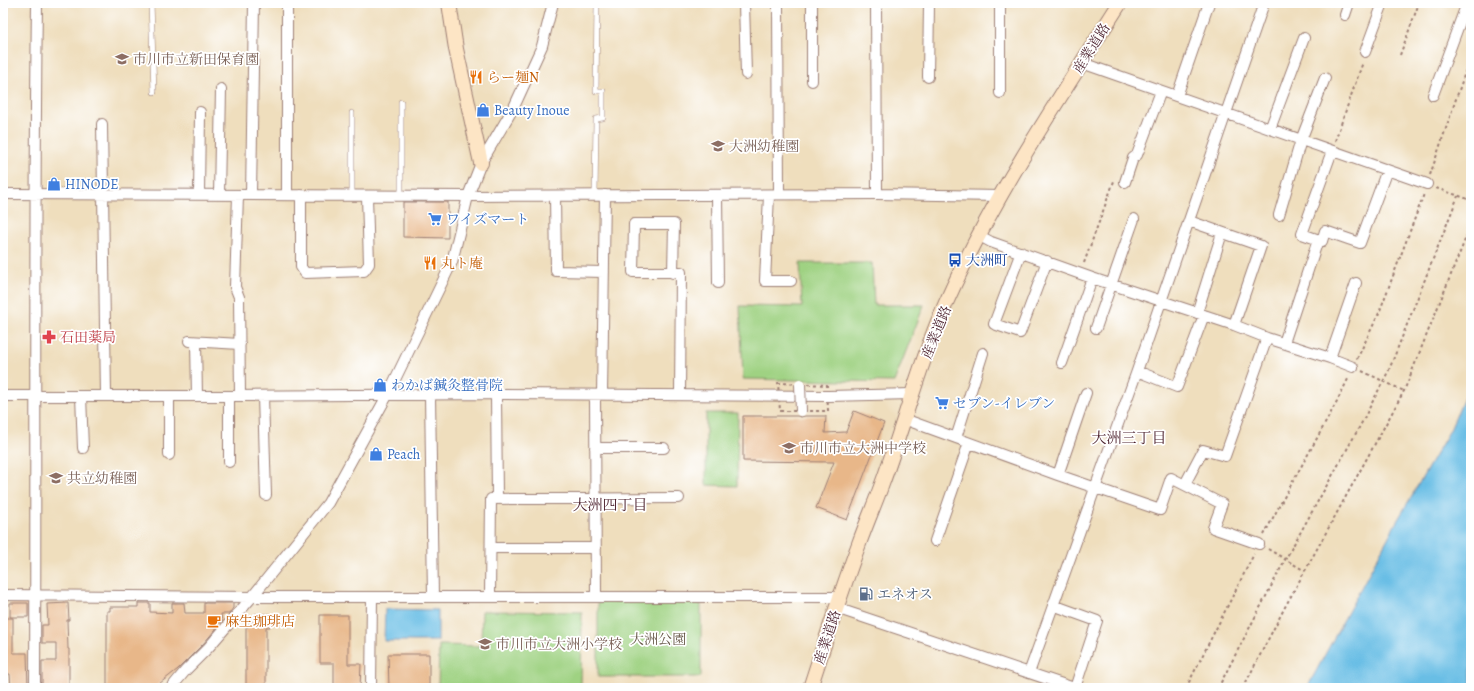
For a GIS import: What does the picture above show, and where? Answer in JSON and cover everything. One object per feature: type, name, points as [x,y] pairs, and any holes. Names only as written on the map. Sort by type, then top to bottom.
[{"type":"main road","points":[[449,3],[456,49],[481,164]]},
{"type":"main road","name":"産業道路","points":[[810,688],[860,539],[882,485],[912,394],[940,319],[1000,196],[1027,149],[1120,3]]},
{"type":"street","points":[[35,688],[36,396],[34,194],[37,3]]},
{"type":"street","points":[[251,195],[254,3]]},
{"type":"street","points":[[287,3],[287,195]]},
{"type":"street","points":[[171,688],[252,597],[328,503],[388,394],[452,262],[468,196],[481,164],[517,100],[542,46],[553,3]]},
{"type":"street","points":[[744,3],[746,74]]},
{"type":"street","points":[[778,3],[774,194],[765,281],[791,281]]},
{"type":"street","points":[[812,3],[812,81]]},
{"type":"street","points":[[876,3],[877,194]]},
{"type":"street","points":[[928,77],[929,3]]},
{"type":"street","points":[[1000,3],[1000,94]]},
{"type":"street","points":[[1177,96],[1209,3]]},
{"type":"street","points":[[1029,673],[1137,371],[1264,3]]},
{"type":"street","points":[[1345,15],[1349,3]]},
{"type":"street","points":[[1366,52],[1383,3]]},
{"type":"street","points":[[1434,95],[1467,3]]},
{"type":"street","points":[[1270,129],[1304,38]]},
{"type":"street","points":[[1082,63],[1427,184]]},
{"type":"street","points":[[1279,215],[1301,140],[1325,78]]},
{"type":"street","points":[[219,195],[221,89]]},
{"type":"street","points":[[1125,182],[1133,158],[1137,155],[1161,91]]},
{"type":"street","points":[[199,195],[200,112]]},
{"type":"street","points":[[102,124],[106,396]]},
{"type":"street","points":[[1332,151],[1302,234],[1318,240],[1322,241],[1325,231],[1360,243],[1387,170]]},
{"type":"street","points":[[3,194],[301,196],[877,194],[1000,196]]},
{"type":"street","points":[[238,195],[235,287],[239,297],[240,396]]},
{"type":"street","points":[[596,596],[596,448],[604,272],[600,195]]},
{"type":"street","points":[[717,195],[718,283]]},
{"type":"street","points":[[301,196],[301,266],[305,273],[364,271],[369,264],[366,196]]},
{"type":"street","points":[[555,196],[556,271],[604,272]]},
{"type":"street","points":[[1096,328],[1134,219]]},
{"type":"street","points":[[1189,221],[1261,246],[1234,325]]},
{"type":"street","points":[[673,272],[674,224],[634,224],[634,272],[673,272],[681,272],[680,395]]},
{"type":"street","points":[[1137,371],[1177,387],[1200,314],[1222,233]]},
{"type":"street","points":[[980,236],[991,242],[1092,278],[1234,325],[1267,338],[1353,367]]},
{"type":"street","points":[[1284,343],[1318,240]]},
{"type":"street","points":[[1021,252],[994,324],[1020,333],[1047,261]]},
{"type":"street","points":[[1062,363],[1092,278]]},
{"type":"street","points":[[1330,358],[1356,283]]},
{"type":"street","points":[[1184,484],[1203,450],[1225,456],[1267,338]]},
{"type":"street","points":[[197,396],[193,341],[240,344]]},
{"type":"street","points":[[956,438],[983,353]]},
{"type":"street","points":[[800,384],[801,411]]},
{"type":"street","points":[[1058,475],[1086,393]]},
{"type":"street","points":[[3,396],[263,396],[388,394],[828,396],[912,394]]},
{"type":"street","points":[[496,394],[497,499]]},
{"type":"street","points":[[430,395],[432,596]]},
{"type":"street","points":[[81,396],[83,448]]},
{"type":"street","points":[[169,396],[169,456]]},
{"type":"street","points":[[228,396],[229,462]]},
{"type":"street","points":[[263,396],[266,495]]},
{"type":"street","points":[[904,419],[1160,510],[1171,478],[1222,504],[1214,528],[1259,544]]},
{"type":"street","points":[[935,541],[969,443]]},
{"type":"street","points":[[596,448],[664,448]]},
{"type":"street","points":[[490,596],[491,499],[596,500],[679,498]]},
{"type":"street","points":[[491,548],[596,548]]},
{"type":"street","points":[[3,595],[252,597],[596,596],[838,602],[1029,673],[1074,688],[1097,621],[1053,605]]},
{"type":"street","points":[[372,596],[372,688]]},
{"type":"lane","points":[[151,3],[154,92]]},
{"type":"lane","points":[[597,3],[596,92],[602,91],[603,118],[596,119],[600,195]]},
{"type":"lane","points":[[401,102],[401,196]]},
{"type":"lane","points":[[352,113],[352,196]]},
{"type":"path","points":[[1400,55],[1419,3]]},
{"type":"path","points":[[1332,151],[1366,52]]},
{"type":"path","points":[[1186,688],[1285,494],[1337,402],[1379,313],[1427,184],[1471,55]]},
{"type":"path","points":[[1080,273],[1115,179],[1125,182]]},
{"type":"path","points":[[1427,184],[1471,200]]},
{"type":"path","points":[[1218,688],[1285,560],[1389,370],[1458,196]]},
{"type":"path","points":[[1243,688],[1305,571],[1404,391],[1471,225]]},
{"type":"path","points":[[1353,367],[1404,391]]},
{"type":"path","points":[[1259,544],[1305,571]]},
{"type":"green space","points":[[800,263],[872,263],[874,305],[924,305],[894,382],[743,379],[740,306],[802,307]]},
{"type":"green space","points":[[706,413],[738,413],[737,486],[706,485]]},
{"type":"green space","name":"大洲公園","points":[[598,601],[701,603],[701,677],[598,677]]},
{"type":"green space","points":[[482,611],[582,612],[581,688],[438,688],[439,645],[481,646]]},
{"type":"water","points":[[1471,382],[1471,688],[1307,688],[1396,523],[1450,430]]},
{"type":"water","points":[[385,609],[438,610],[438,641],[384,641]]},
{"type":"building","points":[[403,202],[448,202],[448,238],[403,237]]},
{"type":"building","points":[[854,411],[884,423],[847,520],[816,508],[834,462],[743,461],[743,416],[826,416],[825,433],[846,432]]},
{"type":"building","points":[[10,603],[28,603],[28,617],[10,617]]},
{"type":"building","points":[[68,603],[69,688],[42,688],[42,661],[56,661],[56,643],[42,643],[42,625],[48,625],[47,604]]},
{"type":"building","points":[[138,603],[150,603],[150,612],[172,613],[172,603],[184,603],[185,613],[204,613],[204,603],[233,603],[233,608],[229,614],[221,614],[222,622],[216,623],[216,629],[203,644],[178,669],[155,687],[107,688],[107,611],[110,611],[110,607],[138,607]]},
{"type":"building","points":[[255,614],[270,614],[270,627],[266,627],[266,688],[246,688],[246,627],[248,627],[248,623],[251,623],[253,619],[255,619]]},
{"type":"building","points":[[320,615],[348,615],[348,664],[361,664],[360,688],[334,688],[334,663],[320,663]]},
{"type":"building","points":[[3,618],[13,618],[13,653],[27,653],[28,688],[11,688],[10,674],[3,674]]},
{"type":"building","points":[[388,654],[429,654],[429,688],[389,688]]},
{"type":"place","name":"市川市立新田保育園","points":[[122,59]]},
{"type":"place","name":"らー麺N","points":[[476,77]]},
{"type":"place","name":"Beauty Inoue","points":[[483,110]]},
{"type":"place","name":"大洲幼稚園","points":[[718,146]]},
{"type":"place","name":"HINODE","points":[[54,184]]},
{"type":"place","name":"ワイズマート","points":[[435,219]]},
{"type":"place","name":"大洲町","points":[[955,260]]},
{"type":"place","name":"丸ト庵","points":[[430,263]]},
{"type":"place","name":"石田薬局","points":[[49,337]]},
{"type":"place","name":"わかば鍼灸整骨院","points":[[380,385]]},
{"type":"place","name":"セブン-イレブン","points":[[942,403]]},
{"type":"place","name":"市川市立大洲中学校","points":[[789,448]]},
{"type":"place","name":"Peach","points":[[376,454]]},
{"type":"place","name":"共立幼稚園","points":[[56,478]]},
{"type":"place","name":"エネオス","points":[[866,594]]},
{"type":"place","name":"麻生珈琲店","points":[[214,621]]},
{"type":"place","name":"市川市立大洲小学校","points":[[485,644]]},
{"type":"district","name":"大洲三丁目","points":[[1129,438]]},
{"type":"district","name":"大洲四丁目","points":[[610,505]]}]
